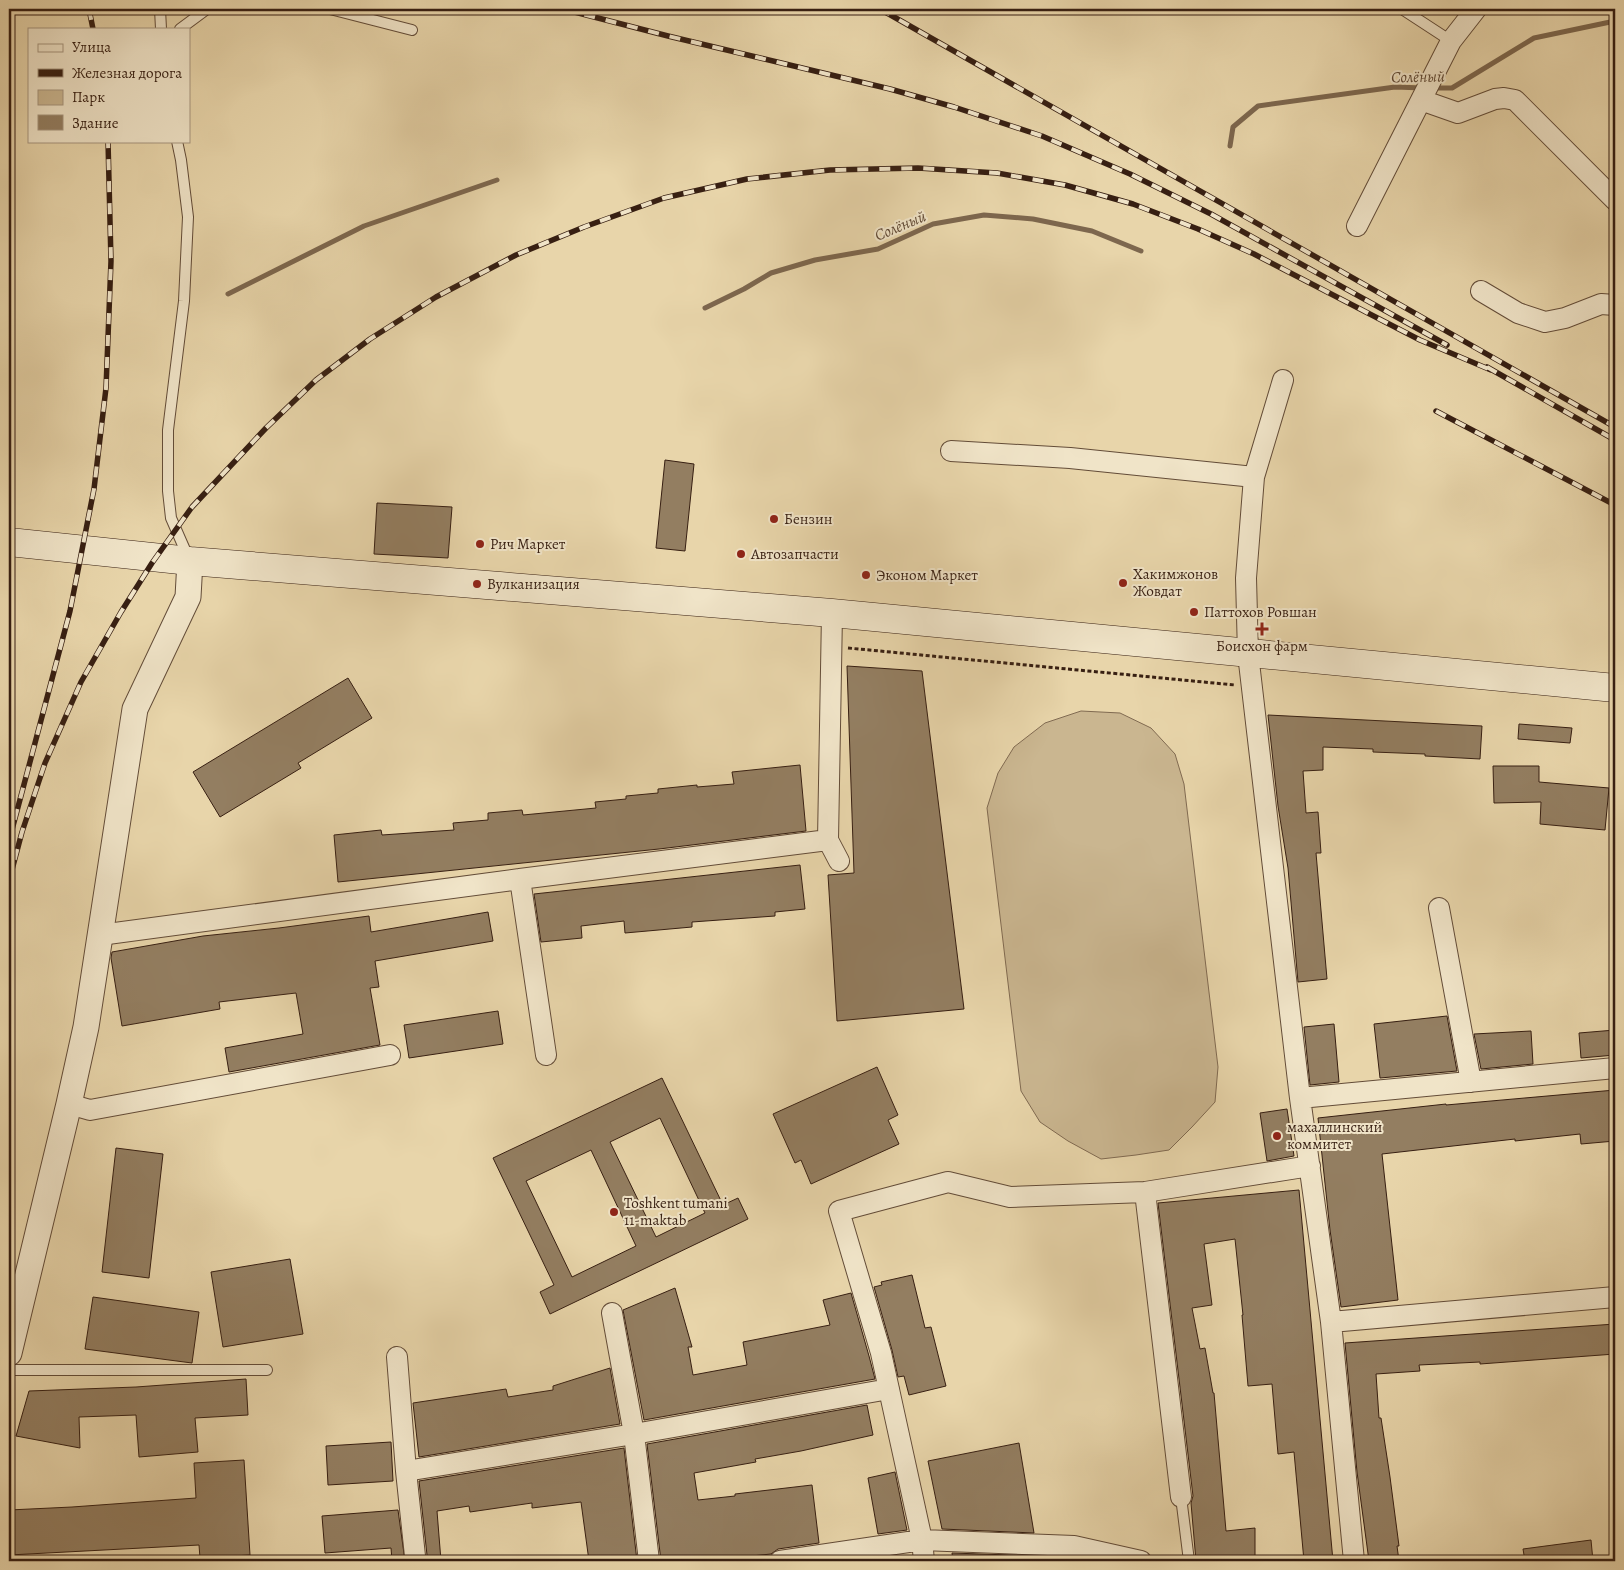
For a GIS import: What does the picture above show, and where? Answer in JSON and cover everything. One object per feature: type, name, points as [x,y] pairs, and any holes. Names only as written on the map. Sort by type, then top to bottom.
[{"type":"main road","points":[[9,542],[190,561],[832,613],[1615,688]]},
{"type":"street","points":[[1357,226],[1447,49],[1476,9]]},
{"type":"street","points":[[1422,97],[1458,113],[1495,99],[1516,100],[1615,200]]},
{"type":"street","points":[[1482,291],[1518,313],[1546,322],[1565,318],[1601,304],[1615,305]]},
{"type":"street","points":[[1283,380],[1254,477],[1246,578],[1248,654],[1300,1098],[1332,1322],[1354,1561]]},
{"type":"street","points":[[952,451],[1070,458],[1254,477]]},
{"type":"street","points":[[9,1353],[86,1027],[135,709],[188,597],[190,561]]},
{"type":"street","points":[[832,613],[828,840],[839,861]]},
{"type":"street","points":[[100,936],[520,879],[828,840]]},
{"type":"street","points":[[520,879],[546,1054]]},
{"type":"street","points":[[1439,908],[1471,1082]]},
{"type":"street","points":[[69,1104],[90,1110],[390,1055]]},
{"type":"street","points":[[1300,1098],[1615,1068]]},
{"type":"street","points":[[924,1561],[922,1540],[881,1353],[839,1211],[948,1182],[1010,1197],[1145,1192],[1310,1166]]},
{"type":"street","points":[[1145,1192],[1181,1497]]},
{"type":"street","points":[[1332,1322],[1615,1297]]},
{"type":"street","points":[[612,1313],[634,1434],[649,1561]]},
{"type":"street","points":[[397,1357],[415,1556]]},
{"type":"street","points":[[406,1471],[634,1434],[888,1389]]},
{"type":"street","points":[[780,1561],[922,1540],[1074,1546],[1141,1561]]},
{"type":"lane","points":[[160,9],[161,28]]},
{"type":"lane","points":[[181,28],[207,9]]},
{"type":"lane","points":[[330,9],[412,30]]},
{"type":"lane","points":[[1402,9],[1447,49]]},
{"type":"lane","points":[[177,142],[188,217],[184,301],[168,430],[168,491],[171,518],[190,561]]},
{"type":"lane","points":[[9,1370],[267,1370]]},
{"type":"lane","points":[[1181,1497],[1189,1561]]},
{"type":"path","points":[[832,646],[1253,687]]},
{"type":"green space","points":[[1081,711],[1120,713],[1151,728],[1175,754],[1184,784],[1218,1067],[1215,1102],[1169,1150],[1101,1159],[1068,1141],[1040,1122],[1021,1091],[987,808],[998,773],[1014,747],[1045,723]]},
{"type":"building","points":[[665,460],[694,464],[685,551],[656,548]]},
{"type":"building","points":[[377,503],[452,507],[448,558],[374,554]]},
{"type":"building","points":[[847,666],[922,671],[964,1009],[837,1021],[828,875],[854,873]]},
{"type":"building","points":[[348,678],[372,718],[298,763],[301,768],[220,817],[193,772]]},
{"type":"building","points":[[1268,715],[1482,726],[1480,759],[1373,752],[1373,749],[1323,747],[1323,770],[1303,771],[1306,813],[1318,812],[1321,853],[1316,853],[1327,979],[1298,982],[1288,868],[1278,806]]},
{"type":"building","points":[[1519,724],[1572,728],[1570,743],[1518,739]]},
{"type":"building","points":[[800,765],[806,831],[659,849],[338,882],[334,835],[381,830],[382,835],[454,830],[453,823],[488,820],[488,813],[522,810],[523,815],[596,808],[595,802],[626,799],[626,796],[658,793],[658,789],[734,784],[732,772]]},
{"type":"building","points":[[1493,766],[1539,766],[1539,782],[1609,788],[1605,830],[1540,824],[1541,802],[1494,803]]},
{"type":"building","points":[[800,865],[805,909],[775,912],[775,916],[692,922],[692,927],[625,933],[624,921],[581,926],[582,938],[541,942],[534,894]]},
{"type":"building","points":[[488,912],[493,941],[375,961],[379,987],[370,988],[380,1045],[229,1072],[225,1048],[303,1034],[296,993],[219,1002],[220,1009],[122,1026],[111,958],[112,952],[203,936],[369,916],[371,932]]},
{"type":"building","points":[[498,1011],[503,1044],[409,1058],[404,1025]]},
{"type":"building","points":[[1447,1016],[1457,1071],[1380,1078],[1374,1024]]},
{"type":"building","points":[[1334,1024],[1339,1082],[1310,1085],[1304,1027]]},
{"type":"building","points":[[1615,1030],[1615,1055],[1581,1058],[1579,1033]]},
{"type":"building","points":[[1531,1031],[1533,1064],[1481,1069],[1474,1034]]},
{"type":"building","points":[[877,1067],[898,1115],[888,1120],[899,1144],[811,1184],[801,1160],[795,1163],[773,1114]]},
{"type":"building","points":[[662,1078],[723,1205],[738,1198],[748,1219],[550,1314],[540,1292],[554,1285],[493,1158]],"holes":[[[660,1118],[705,1213],[656,1237],[610,1142]],[[591,1150],[636,1246],[572,1277],[526,1181]]]},
{"type":"building","points":[[1615,1090],[1615,1141],[1581,1144],[1580,1134],[1515,1141],[1515,1139],[1382,1154],[1398,1300],[1341,1307],[1330,1230],[1318,1118],[1446,1104]]},
{"type":"building","name":"махаллинский коммитет","points":[[1287,1109],[1294,1156],[1267,1161],[1260,1113]]},
{"type":"building","points":[[116,1148],[163,1154],[149,1278],[102,1272]]},
{"type":"building","points":[[1299,1190],[1333,1561],[1304,1561],[1294,1452],[1278,1454],[1272,1384],[1248,1386],[1235,1239],[1204,1244],[1212,1305],[1192,1308],[1200,1349],[1205,1348],[1214,1393],[1226,1531],[1255,1528],[1255,1561],[1196,1561],[1191,1503],[1193,1496],[1158,1203]]},
{"type":"building","points":[[290,1259],[303,1334],[223,1347],[211,1272]]},
{"type":"building","points":[[912,1275],[925,1328],[931,1327],[946,1386],[909,1395],[904,1376],[898,1377],[874,1287],[882,1285],[881,1282]]},
{"type":"building","points":[[675,1288],[692,1347],[688,1347],[693,1375],[747,1365],[743,1342],[830,1325],[823,1300],[851,1293],[875,1379],[644,1420],[623,1310]]},
{"type":"building","points":[[93,1297],[199,1312],[192,1363],[85,1349]]},
{"type":"building","points":[[1615,1324],[1615,1354],[1480,1364],[1480,1362],[1419,1365],[1420,1371],[1376,1374],[1379,1418],[1381,1418],[1390,1477],[1399,1546],[1397,1546],[1399,1561],[1369,1561],[1357,1472],[1345,1343]]},
{"type":"building","points":[[610,1368],[620,1424],[419,1457],[413,1403],[506,1389],[508,1397],[553,1390],[553,1386]]},
{"type":"building","points":[[246,1379],[248,1415],[195,1418],[198,1452],[139,1457],[136,1415],[79,1417],[80,1448],[16,1436],[29,1391],[136,1387]]},
{"type":"building","points":[[867,1405],[873,1435],[755,1459],[756,1462],[694,1473],[698,1500],[812,1485],[819,1543],[778,1549],[771,1554],[703,1561],[661,1561],[647,1444]]},
{"type":"building","points":[[391,1442],[393,1481],[328,1485],[326,1446]]},
{"type":"building","points":[[1019,1443],[1034,1533],[942,1529],[928,1461]]},
{"type":"building","points":[[624,1448],[637,1561],[589,1561],[581,1502],[532,1508],[532,1503],[470,1512],[469,1506],[437,1511],[441,1561],[426,1561],[427,1555],[419,1481]]},
{"type":"building","points":[[244,1460],[250,1555],[200,1558],[199,1545],[9,1555],[9,1510],[196,1498],[194,1463]]},
{"type":"building","points":[[895,1472],[907,1530],[878,1534],[868,1478]]},
{"type":"building","points":[[398,1510],[405,1561],[392,1561],[391,1548],[325,1553],[322,1516]]},
{"type":"building","points":[[1591,1540],[1593,1561],[1525,1561],[1523,1549]]},
{"type":"building","points":[[952,1553],[1038,1556],[1039,1561],[953,1561]]},
{"type":"waterway","name":"Солёный","points":[[1431,88],[1452,88],[1534,38],[1615,21]]},
{"type":"waterway","name":"Солёный","points":[[1230,146],[1233,127],[1258,106],[1395,87],[1423,88]]},
{"type":"waterway","points":[[228,294],[364,226],[497,180]]},
{"type":"waterway","name":"Солёный","points":[[705,308],[771,273],[815,260],[878,249],[933,224],[984,215],[1033,219],[1092,231],[1141,251]]},
{"type":"railway","points":[[89,9],[93,28]]},
{"type":"railway","points":[[563,9],[890,89],[954,107],[1042,136],[1130,174],[1211,214],[1447,345]]},
{"type":"railway","points":[[880,9],[1615,427]]},
{"type":"railway","points":[[9,841],[70,611],[94,489],[106,388],[111,261],[108,142]]},
{"type":"railway","points":[[9,881],[22,832],[45,763],[81,682],[121,612],[152,563],[192,507],[266,428],[316,380],[370,339],[436,297],[516,255],[584,227],[664,198],[747,179],[830,170],[918,168],[997,173],[1065,185],[1133,204],[1198,229],[1254,254],[1420,340],[1491,370]]},
{"type":"railway","points":[[1487,367],[1615,440]]},
{"type":"railway","points":[[1436,411],[1615,505]]},
{"type":"place","name":"Бензин","points":[[774,519]]},
{"type":"place","name":"Рич Маркет","points":[[480,544]]},
{"type":"place","name":"Автозапчасти","points":[[741,554]]},
{"type":"place","name":"Эконом Маркет","points":[[866,575]]},
{"type":"place","name":"Хакимжонов Жовдат","points":[[1123,583]]},
{"type":"place","name":"Вулканизация","points":[[477,584]]},
{"type":"place","name":"Паттохов Ровшан","points":[[1194,612]]},
{"type":"place","name":"Боисхон фарм","points":[[1262,629]]},
{"type":"place","name":"махаллинский коммитет","points":[[1277,1136]]},
{"type":"place","name":"Toshkent tumani 11-maktab","points":[[614,1212]]}]
